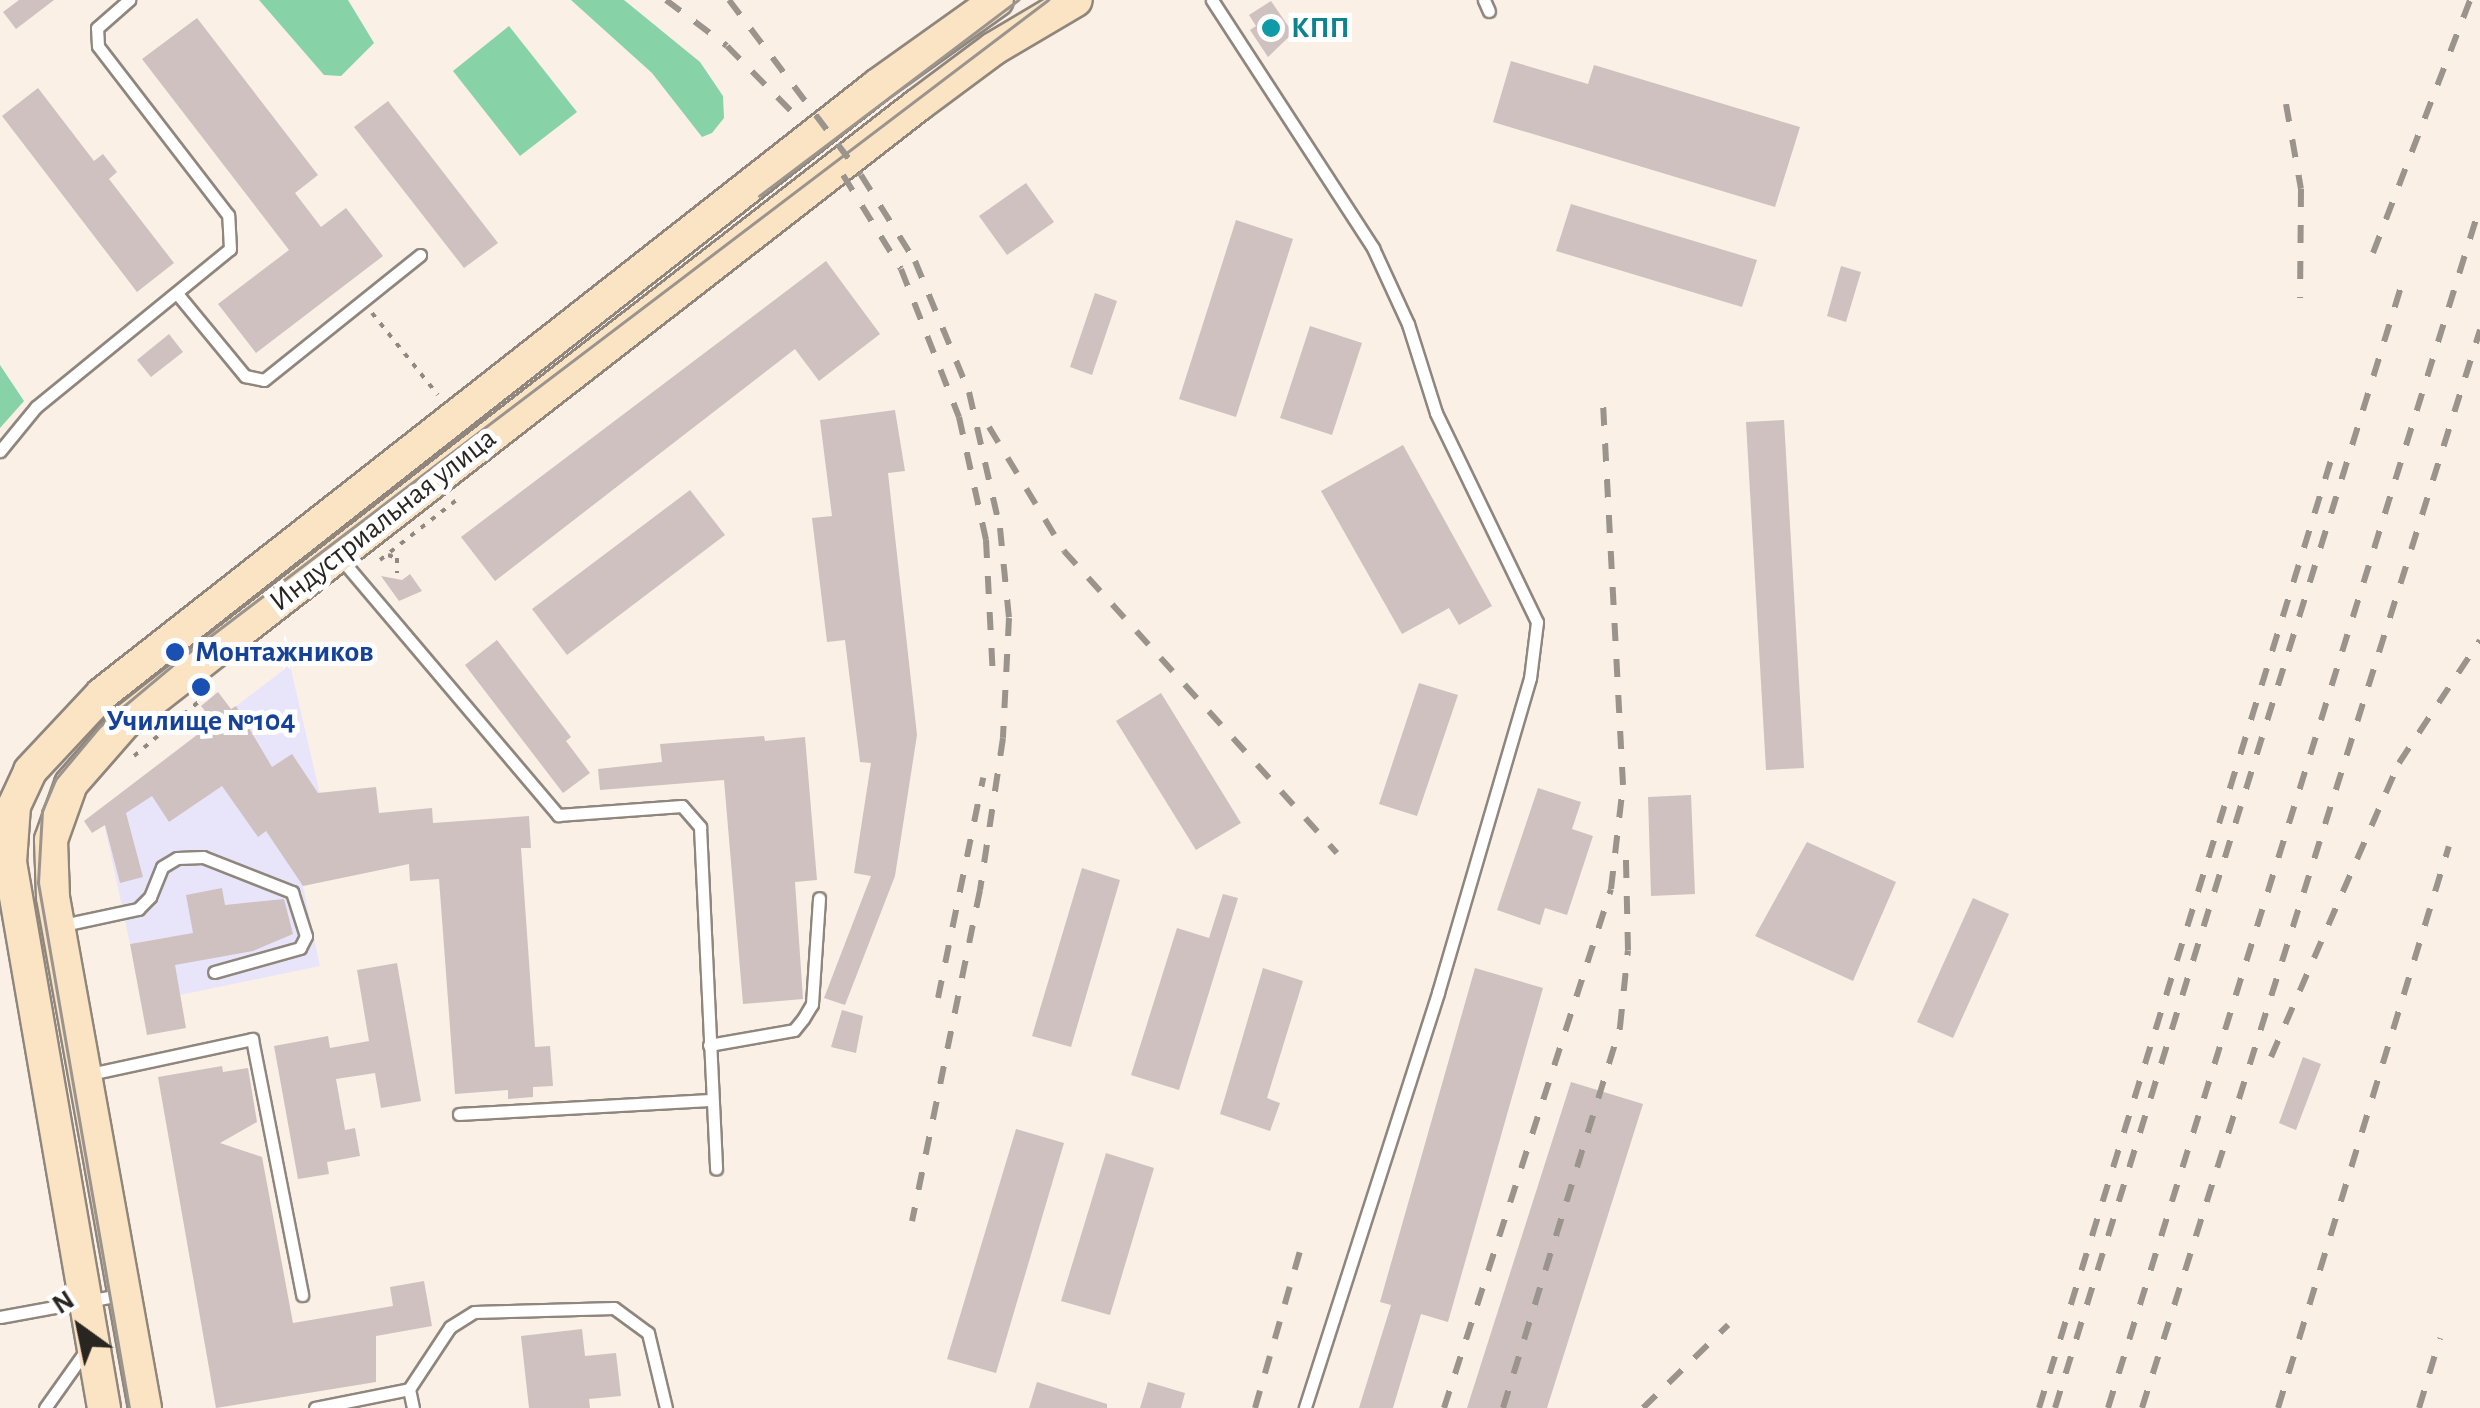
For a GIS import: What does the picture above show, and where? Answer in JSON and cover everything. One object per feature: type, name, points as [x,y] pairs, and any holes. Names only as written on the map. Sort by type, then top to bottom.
[{"type":"main road","name":"Индустриальная улица","points":[[104,1408],[10,862],[6,818],[42,752],[91,704],[878,85],[997,0]]},
{"type":"main road","name":"Индустриальная улица","points":[[145,1408],[59,926],[51,840],[60,802],[84,764],[127,720],[347,566],[918,105],[993,49],[1076,0]]},
{"type":"lane","points":[[0,452],[36,407],[218,264],[234,230],[98,46],[97,28],[129,0]]},
{"type":"lane","points":[[1212,0],[1373,248],[1408,324],[1436,414],[1537,622],[1530,678],[1438,993],[1304,1408]]},
{"type":"lane","points":[[179,296],[252,381],[275,373],[420,255]]},
{"type":"lane","points":[[347,566],[558,815],[682,806],[700,827],[709,1100],[716,1170]]},
{"type":"lane","points":[[59,926],[138,908],[150,898],[162,867],[178,858],[203,857],[292,892],[306,936],[300,948],[282,958],[214,972]]},
{"type":"lane","points":[[708,1045],[794,1030],[804,1019],[812,1004],[819,898]]},
{"type":"lane","points":[[85,1074],[252,1039],[302,1294]]},
{"type":"lane","points":[[458,1114],[709,1100]]},
{"type":"lane","points":[[0,1317],[124,1295]]},
{"type":"lane","points":[[315,1408],[408,1390],[450,1328],[474,1312],[614,1308],[648,1333],[666,1408]]},
{"type":"lane","points":[[46,1408],[93,1342]]},
{"type":"lane","points":[[408,1390],[413,1408]]},
{"type":"path","points":[[363,302],[438,394]]},
{"type":"path","points":[[347,566],[388,554],[463,491]]},
{"type":"path","points":[[388,554],[397,558],[397,573]]},
{"type":"path","points":[[123,765],[217,686]]},
{"type":"shaded area","points":[[290,665],[319,790],[334,812],[303,886],[320,966],[180,995],[169,937],[130,944],[101,809]]},
{"type":"green space","points":[[259,0],[348,0],[374,43],[341,76],[324,75]]},
{"type":"green space","points":[[571,0],[624,0],[700,62],[723,96],[724,118],[712,133],[702,137],[652,73]]},
{"type":"green space","points":[[509,26],[577,112],[520,156],[453,71]]},
{"type":"green space","points":[[0,365],[24,401],[0,428]]},
{"type":"building","points":[[19,0],[54,0],[16,29],[3,12]]},
{"type":"building","name":"КПП","points":[[1271,1],[1293,33],[1268,57],[1250,30],[1256,26],[1249,15]]},
{"type":"building","points":[[197,18],[318,175],[295,193],[321,227],[346,208],[383,256],[256,353],[218,304],[289,250],[142,59]]},
{"type":"building","points":[[1511,61],[1588,84],[1594,65],[1800,127],[1775,207],[1493,122]]},
{"type":"building","points":[[38,88],[94,161],[103,154],[117,172],[109,179],[174,263],[137,292],[2,116]]},
{"type":"building","points":[[388,101],[498,243],[464,268],[354,127]]},
{"type":"building","points":[[1026,183],[1054,222],[1007,255],[979,216]]},
{"type":"building","points":[[1571,204],[1757,260],[1742,307],[1556,251]]},
{"type":"building","points":[[1236,220],[1293,239],[1236,417],[1179,399]]},
{"type":"building","points":[[826,261],[880,334],[819,381],[795,349],[495,581],[461,537]]},
{"type":"building","points":[[1841,266],[1861,272],[1846,322],[1827,316]]},
{"type":"building","points":[[1095,293],[1117,301],[1092,375],[1070,367]]},
{"type":"building","points":[[1310,326],[1362,343],[1332,435],[1280,418]]},
{"type":"building","points":[[169,334],[183,352],[151,377],[137,360]]},
{"type":"building","points":[[895,410],[905,471],[888,473],[917,735],[895,876],[845,1005],[824,998],[871,876],[854,873],[871,763],[860,762],[845,640],[827,642],[812,518],[832,516],[820,420]]},
{"type":"building","points":[[1784,420],[1804,768],[1766,770],[1746,422]]},
{"type":"building","points":[[1403,445],[1492,606],[1459,625],[1449,608],[1402,634],[1321,491]]},
{"type":"building","points":[[690,490],[725,535],[567,655],[532,609]]},
{"type":"building","points":[[410,574],[422,591],[399,601],[381,576],[402,580]]},
{"type":"building","points":[[497,640],[571,737],[566,741],[590,773],[563,793],[465,665]]},
{"type":"building","points":[[1419,683],[1458,695],[1417,816],[1379,804]]},
{"type":"building","points":[[218,692],[231,709],[236,706],[272,767],[292,754],[318,793],[376,787],[379,813],[432,808],[433,823],[529,816],[531,848],[521,848],[535,1047],[550,1046],[553,1086],[533,1087],[533,1097],[508,1099],[508,1090],[455,1094],[439,879],[410,881],[409,864],[303,886],[266,831],[258,837],[222,786],[169,822],[152,796],[126,813],[143,877],[120,883],[105,825],[92,833],[84,821],[214,722],[201,706]]},
{"type":"building","points":[[1161,693],[1241,823],[1196,850],[1116,721]]},
{"type":"building","points":[[764,736],[765,741],[805,737],[817,880],[795,882],[803,999],[743,1004],[724,780],[600,790],[598,769],[662,762],[660,744]]},
{"type":"building","points":[[1538,788],[1581,802],[1572,829],[1593,836],[1567,915],[1545,908],[1540,925],[1497,910]]},
{"type":"building","points":[[1691,795],[1695,894],[1651,896],[1648,797]]},
{"type":"building","points":[[1807,842],[1896,882],[1853,981],[1755,936]]},
{"type":"building","points":[[1082,868],[1120,880],[1071,1047],[1032,1036]]},
{"type":"building","points":[[222,888],[225,905],[284,899],[293,934],[253,951],[175,965],[186,1028],[147,1035],[130,944],[193,933],[186,895]]},
{"type":"building","points":[[1223,894],[1238,898],[1179,1090],[1131,1075],[1177,928],[1209,938]]},
{"type":"building","points":[[1973,898],[2009,914],[1953,1038],[1917,1022]]},
{"type":"building","points":[[397,963],[421,1101],[381,1108],[375,1073],[336,1079],[345,1130],[355,1128],[360,1156],[327,1162],[329,1174],[298,1179],[274,1046],[328,1036],[330,1048],[369,1041],[357,970]]},
{"type":"building","points":[[1263,968],[1303,981],[1267,1098],[1280,1103],[1270,1131],[1220,1114]]},
{"type":"building","points":[[1475,968],[1543,988],[1448,1322],[1421,1314],[1393,1408],[1359,1408],[1391,1305],[1380,1302]]},
{"type":"building","points":[[842,1010],[863,1016],[856,1053],[831,1047]]},
{"type":"building","points":[[2303,1057],[2321,1064],[2296,1130],[2279,1123]]},
{"type":"building","points":[[222,1066],[223,1072],[248,1068],[257,1122],[220,1143],[262,1157],[293,1323],[393,1306],[390,1287],[424,1281],[432,1326],[376,1336],[376,1382],[216,1408],[158,1077]]},
{"type":"building","points":[[1571,1082],[1643,1104],[1547,1408],[1467,1408]]},
{"type":"building","points":[[1016,1129],[1064,1143],[996,1373],[947,1359]]},
{"type":"building","points":[[1106,1153],[1154,1168],[1110,1315],[1061,1301]]},
{"type":"building","points":[[582,1329],[585,1356],[616,1353],[621,1396],[589,1399],[590,1408],[529,1408],[521,1336]]},
{"type":"building","points":[[1037,1382],[1107,1404],[1107,1408],[1029,1408]]},
{"type":"building","points":[[1148,1382],[1185,1393],[1181,1408],[1140,1408]]},
{"type":"tram line","points":[[759,196],[1018,0]]},
{"type":"tram line","points":[[129,1408],[38,883],[42,811],[55,780],[100,726],[180,659],[1048,0]]},
{"type":"railway","points":[[666,0],[727,46],[800,120]]},
{"type":"railway","points":[[729,0],[861,175],[915,261],[969,392],[1000,528],[1009,618],[1003,738],[980,890],[912,1221]]},
{"type":"railway","points":[[2373,253],[2470,0]]},
{"type":"railway","points":[[2286,104],[2301,189],[2300,298]]},
{"type":"railway","points":[[843,175],[901,269],[959,417],[986,540],[993,679]]},
{"type":"railway","points":[[2108,1408],[2480,206]]},
{"type":"railway","points":[[2055,1408],[2404,277]]},
{"type":"railway","points":[[2142,1408],[2480,330]]},
{"type":"railway","points":[[1444,1408],[1611,889],[1623,785],[1603,407]]},
{"type":"railway","points":[[989,427],[1064,551],[1337,853]]},
{"type":"railway","points":[[2039,1408],[2335,447]]},
{"type":"railway","points":[[2271,1057],[2399,763],[2480,640]]},
{"type":"railway","points":[[938,998],[983,778]]},
{"type":"railway","points":[[2278,1408],[2449,846]]},
{"type":"railway","points":[[1503,1408],[1620,1027],[1628,950],[1626,859]]},
{"type":"railway","points":[[1255,1408],[1302,1244]]},
{"type":"railway","points":[[1643,1408],[1728,1325]]},
{"type":"railway","points":[[2419,1408],[2440,1338]]},
{"type":"place","name":"КПП","points":[[1271,28]]},
{"type":"place","name":"Монтажников","points":[[175,652]]},
{"type":"place","name":"Училище №104","points":[[201,687]]}]
